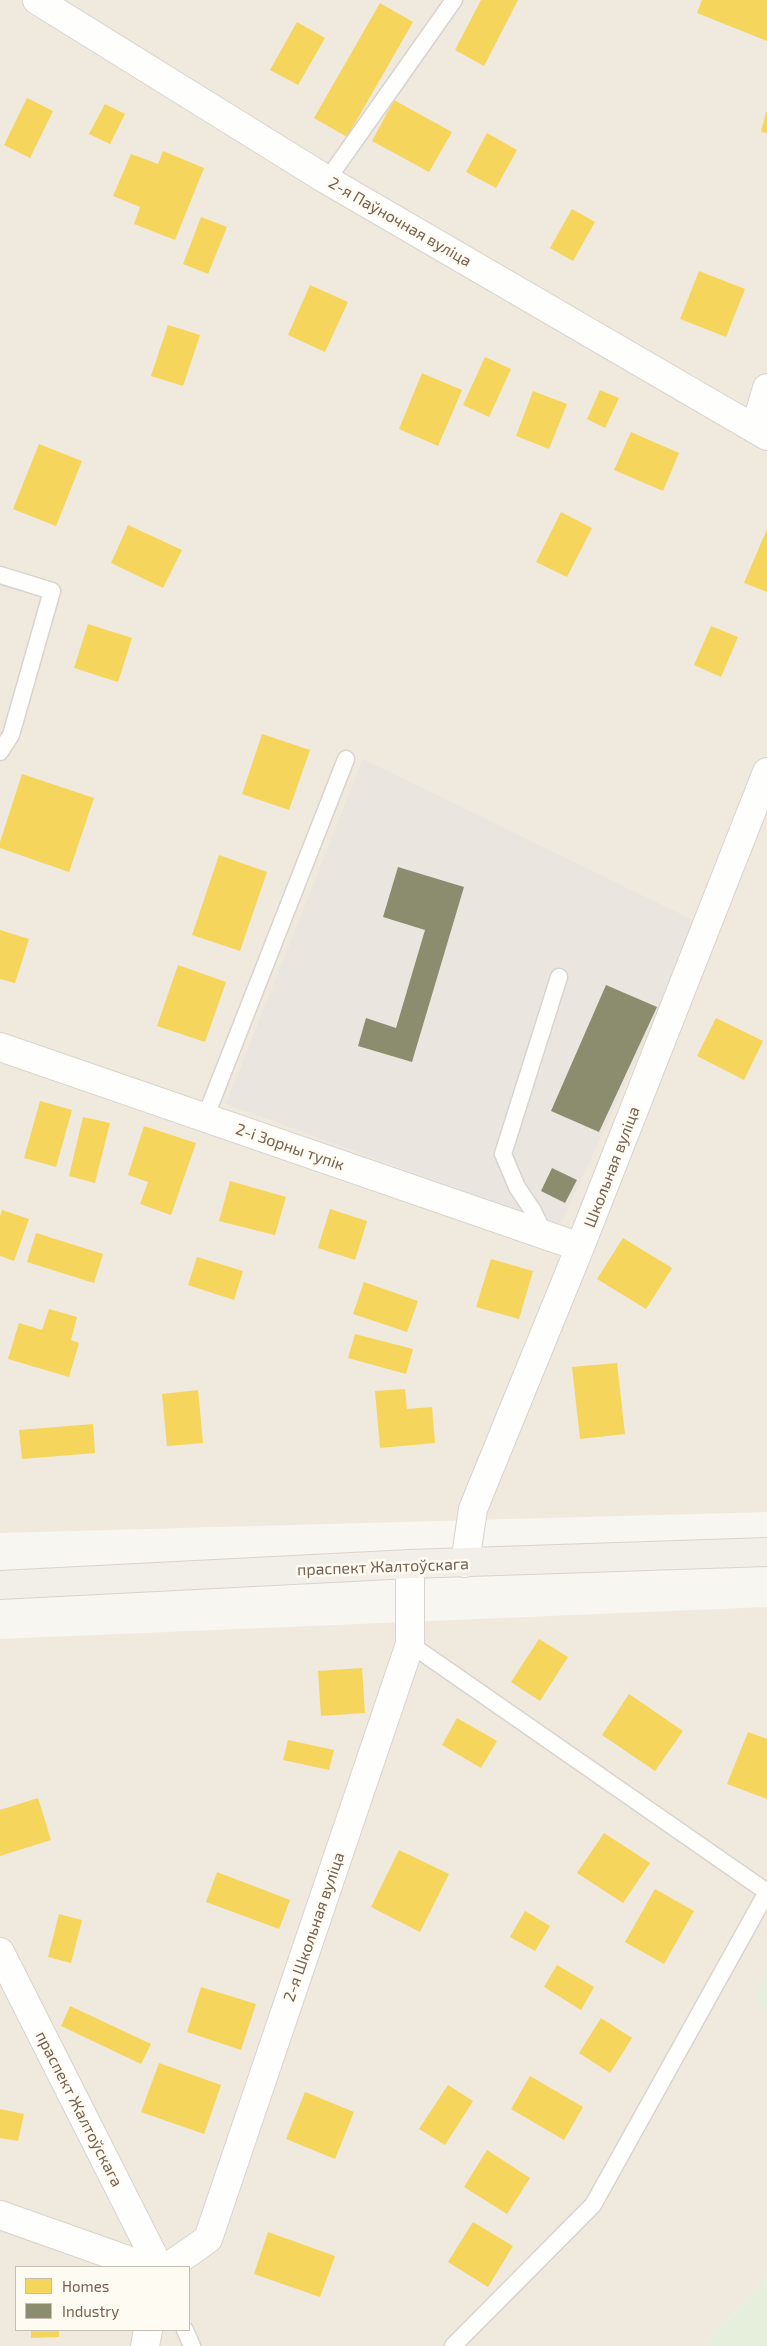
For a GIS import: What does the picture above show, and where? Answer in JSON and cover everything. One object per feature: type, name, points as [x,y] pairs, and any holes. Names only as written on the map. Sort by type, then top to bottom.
[{"type":"main road","name":"праспект Жалтоўскага","points":[[0,1585],[410,1564],[767,1552]]},
{"type":"street","name":"2-я Паўночная вуліца","points":[[37,0],[326,180],[761,432]]},
{"type":"street","points":[[761,432],[767,388]]},
{"type":"street","name":"Школьная вуліца","points":[[465,1563],[473,1509],[580,1247],[767,772]]},
{"type":"street","name":"2-і Зорны тупік","points":[[0,1047],[580,1247]]},
{"type":"street","name":"2-я Школьная вуліца","points":[[169,2266],[208,2239],[410,1644],[410,1564]]},
{"type":"street","name":"праспект Жалтоўскага","points":[[0,1952],[158,2266]]},
{"type":"street","points":[[0,2215],[144,2266]]},
{"type":"street","points":[[144,2346],[148,2331]]},
{"type":"lane","points":[[326,180],[454,0]]},
{"type":"lane","points":[[0,574],[52,591],[11,735],[0,752]]},
{"type":"lane","points":[[205,1118],[346,759]]},
{"type":"lane","points":[[546,1236],[533,1211],[517,1187],[504,1154],[559,977]]},
{"type":"lane","points":[[410,1644],[767,1892],[593,2205],[482,2319],[453,2346]]},
{"type":"lane","points":[[185,2331],[192,2346]]},
{"type":"shaded area","points":[[0,0],[767,0],[767,1512],[0,1533]]},
{"type":"shaded area","points":[[363,759],[699,923],[560,1226],[226,1104]]},
{"type":"shaded area","points":[[767,1607],[767,2278],[704,2346],[0,2346],[0,1639]]},
{"type":"green space","points":[[767,1965],[767,2011],[755,1999]]},
{"type":"green space","points":[[767,2278],[767,2346],[704,2346]]},
{"type":"building: Homes","points":[[481,0],[518,0],[484,66],[455,50]]},
{"type":"building: Homes","points":[[702,0],[767,0],[767,41],[697,13]]},
{"type":"building: Homes","points":[[380,3],[413,22],[347,137],[314,118]]},
{"type":"building: Homes","points":[[297,22],[325,38],[298,85],[270,70]]},
{"type":"building: Homes","points":[[27,98],[53,111],[30,158],[4,145]]},
{"type":"building: Homes","points":[[394,100],[452,132],[429,172],[372,141]]},
{"type":"building: Homes","points":[[105,104],[125,114],[110,144],[89,134]]},
{"type":"building: Homes","points":[[767,112],[767,133],[761,132]]},
{"type":"building: Homes","points":[[487,133],[517,150],[496,188],[466,172]]},
{"type":"building: Homes","points":[[163,151],[204,168],[175,240],[134,224],[140,207],[113,196],[131,154],[158,164]]},
{"type":"building: Homes","points":[[572,209],[595,222],[573,261],[550,248]]},
{"type":"building: Homes","points":[[201,217],[227,227],[208,274],[183,264]]},
{"type":"building: Homes","points":[[699,271],[745,289],[726,337],[680,319]]},
{"type":"building: Homes","points":[[310,285],[348,302],[325,352],[288,335]]},
{"type":"building: Homes","points":[[168,325],[200,335],[183,386],[151,376]]},
{"type":"building: Homes","points":[[485,357],[511,369],[489,417],[463,405]]},
{"type":"building: Homes","points":[[422,373],[462,390],[438,446],[399,429]]},
{"type":"building: Homes","points":[[600,390],[619,398],[605,428],[587,419]]},
{"type":"building: Homes","points":[[533,391],[567,404],[549,449],[516,436]]},
{"type":"building: Homes","points":[[631,432],[679,453],[663,491],[614,470]]},
{"type":"building: Homes","points":[[39,444],[82,461],[56,526],[13,509]]},
{"type":"building: Homes","points":[[561,512],[592,528],[567,577],[536,562]]},
{"type":"building: Homes","points":[[128,525],[182,550],[163,588],[111,563]]},
{"type":"building: Homes","points":[[767,529],[767,592],[744,583]]},
{"type":"building: Homes","points":[[88,624],[132,638],[118,682],[74,668]]},
{"type":"building: Homes","points":[[711,626],[738,637],[721,677],[694,665]]},
{"type":"building: Homes","points":[[262,734],[310,750],[289,810],[242,794]]},
{"type":"building: Homes","points":[[22,774],[94,798],[69,872],[0,848],[0,842]]},
{"type":"building: Homes","points":[[219,855],[267,872],[240,951],[192,935]]},
{"type":"building: Homes","points":[[0,930],[29,939],[15,983],[0,979]]},
{"type":"building: Homes","points":[[178,965],[226,982],[205,1042],[157,1026]]},
{"type":"building: Homes","points":[[716,1018],[763,1041],[744,1080],[697,1056]]},
{"type":"building: Homes","points":[[40,1101],[72,1110],[56,1167],[24,1158]]},
{"type":"building: Homes","points":[[83,1117],[110,1123],[95,1183],[69,1176]]},
{"type":"building: Homes","points":[[144,1126],[196,1143],[171,1215],[140,1204],[148,1182],[128,1175]]},
{"type":"building: Homes","points":[[230,1181],[286,1197],[275,1235],[219,1221]]},
{"type":"building: Homes","points":[[330,1209],[367,1221],[355,1260],[318,1248]]},
{"type":"building: Homes","points":[[2,1210],[29,1219],[14,1261],[0,1256],[0,1216]]},
{"type":"building: Homes","points":[[36,1233],[103,1254],[94,1283],[27,1262]]},
{"type":"building: Homes","points":[[623,1238],[672,1268],[646,1309],[597,1279]]},
{"type":"building: Homes","points":[[197,1257],[243,1271],[234,1300],[188,1285]]},
{"type":"building: Homes","points":[[491,1259],[533,1271],[519,1319],[476,1307]]},
{"type":"building: Homes","points":[[364,1282],[418,1301],[407,1332],[353,1314]]},
{"type":"building: Homes","points":[[49,1309],[77,1317],[71,1340],[79,1343],[69,1377],[8,1359],[19,1323],[42,1330]]},
{"type":"building: Homes","points":[[355,1334],[413,1349],[406,1374],[348,1358]]},
{"type":"building: Homes","points":[[617,1363],[625,1434],[580,1439],[572,1367]]},
{"type":"building: Homes","points":[[405,1389],[407,1409],[432,1407],[435,1443],[380,1448],[375,1391]]},
{"type":"building: Homes","points":[[198,1390],[203,1443],[167,1446],[162,1394]]},
{"type":"building: Homes","points":[[93,1424],[95,1453],[22,1459],[19,1430]]},
{"type":"building: Homes","points":[[539,1639],[568,1657],[540,1701],[511,1682]]},
{"type":"building: Homes","points":[[362,1668],[365,1713],[321,1716],[318,1671]]},
{"type":"building: Homes","points":[[629,1694],[683,1731],[655,1771],[602,1735]]},
{"type":"building: Homes","points":[[457,1718],[497,1741],[481,1768],[442,1745]]},
{"type":"building: Homes","points":[[748,1732],[767,1739],[767,1799],[727,1784]]},
{"type":"building: Homes","points":[[288,1740],[334,1750],[329,1770],[283,1760]]},
{"type":"building: Homes","points":[[38,1798],[51,1840],[0,1856],[0,1810]]},
{"type":"building: Homes","points":[[604,1833],[650,1863],[623,1903],[577,1873]]},
{"type":"building: Homes","points":[[399,1850],[449,1874],[420,1932],[371,1907]]},
{"type":"building: Homes","points":[[217,1872],[290,1900],[279,1929],[206,1902]]},
{"type":"building: Homes","points":[[655,1889],[694,1911],[664,1964],[625,1942]]},
{"type":"building: Homes","points":[[525,1911],[550,1926],[535,1951],[510,1937]]},
{"type":"building: Homes","points":[[59,1914],[82,1920],[71,1963],[48,1957]]},
{"type":"building: Homes","points":[[557,1965],[594,1987],[581,2010],[544,1987]]},
{"type":"building: Homes","points":[[201,1987],[256,2004],[241,2050],[187,2032]]},
{"type":"building: Homes","points":[[70,2006],[151,2044],[141,2064],[61,2026]]},
{"type":"building: Homes","points":[[601,2018],[632,2038],[610,2073],[579,2053]]},
{"type":"building: Homes","points":[[159,2063],[221,2085],[204,2134],[141,2112]]},
{"type":"building: Homes","points":[[530,2076],[583,2107],[564,2140],[511,2109]]},
{"type":"building: Homes","points":[[448,2085],[473,2101],[445,2145],[419,2129]]},
{"type":"building: Homes","points":[[305,2092],[354,2112],[335,2159],[286,2139]]},
{"type":"building: Homes","points":[[0,2109],[24,2114],[18,2141],[0,2138]]},
{"type":"building: Homes","points":[[487,2150],[530,2178],[507,2214],[464,2187]]},
{"type":"building: Homes","points":[[473,2222],[513,2246],[488,2287],[448,2262]]},
{"type":"building: Homes","points":[[268,2232],[335,2256],[320,2297],[254,2274]]},
{"type":"building: Homes","points":[[31,2331],[59,2331],[59,2337],[31,2338]]},
{"type":"building: Industry","points":[[398,867],[464,887],[412,1062],[358,1046],[366,1018],[396,1028],[425,930],[383,917]]},
{"type":"building: Industry","points":[[606,985],[657,1007],[599,1132],[551,1111]]},
{"type":"building: Industry","points":[[552,1168],[577,1180],[565,1203],[541,1191]]}]
